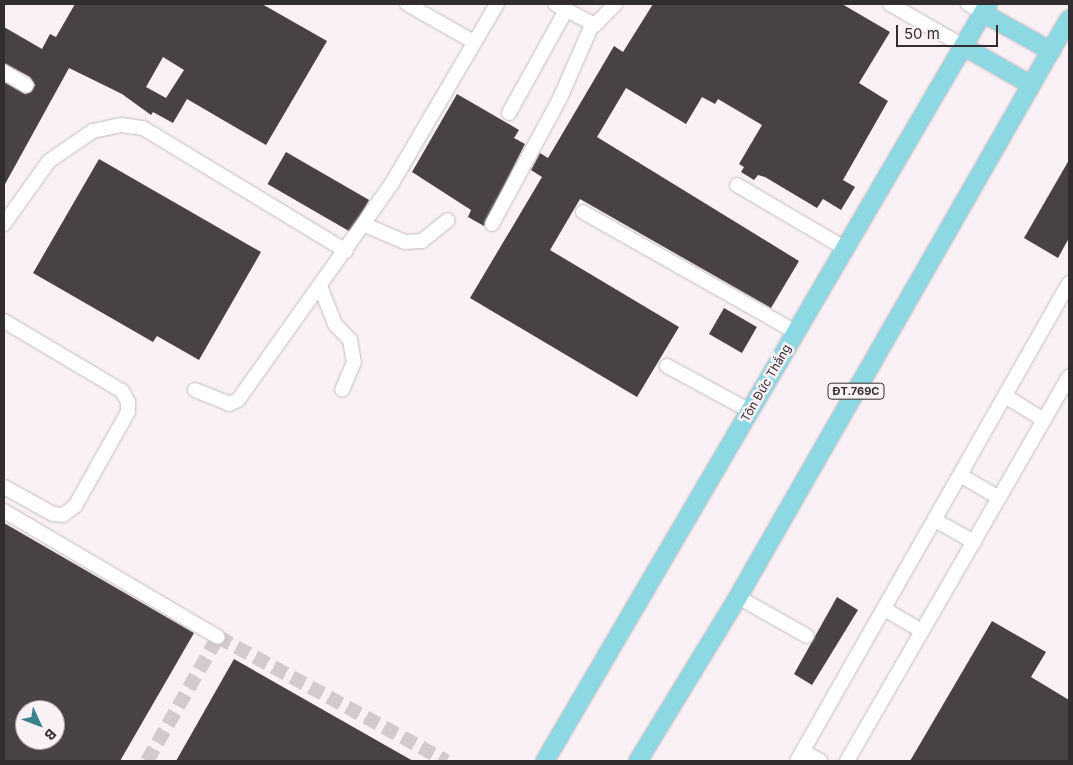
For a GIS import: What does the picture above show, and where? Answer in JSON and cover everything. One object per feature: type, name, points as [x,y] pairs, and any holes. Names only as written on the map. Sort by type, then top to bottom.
[{"type":"main road","name":"Tôn Đức Thắng","points":[[545,761],[963,46],[979,7]]},
{"type":"main road","points":[[979,7],[1051,51]]},
{"type":"main road","name":"ĐT.769C","points":[[638,761],[738,597],[1069,19]]},
{"type":"main road","points":[[963,46],[1031,85]]},
{"type":"street","points":[[407,4],[474,42]]},
{"type":"street","points":[[195,390],[229,404],[238,400],[365,225],[497,4]]},
{"type":"street","points":[[509,113],[558,5],[592,25],[599,24],[615,4]]},
{"type":"street","points":[[890,4],[912,9],[963,46]]},
{"type":"street","points":[[492,224],[560,98],[592,25]]},
{"type":"street","points":[[4,72],[26,85]]},
{"type":"street","points":[[4,224],[49,161],[93,131],[121,125],[143,128],[346,251]]},
{"type":"street","points":[[737,185],[846,249]]},
{"type":"street","points":[[583,212],[796,332]]},
{"type":"street","points":[[365,225],[405,242],[422,241],[448,220]]},
{"type":"street","points":[[820,761],[800,756],[1005,396],[1065,301],[1069,283]]},
{"type":"street","points":[[320,286],[335,324],[350,340],[354,362],[342,390]]},
{"type":"street","points":[[4,321],[122,391],[128,402],[128,412],[75,506],[63,515],[53,514],[4,487]]},
{"type":"street","points":[[668,366],[750,411]]},
{"type":"street","points":[[847,761],[1069,377]]},
{"type":"street","points":[[1005,396],[1044,420]]},
{"type":"street","points":[[960,475],[999,498]]},
{"type":"street","points":[[4,510],[218,637]]},
{"type":"street","points":[[935,520],[974,542]]},
{"type":"street","points":[[738,597],[807,636]]},
{"type":"street","points":[[884,609],[922,631]]},
{"type":"building","points":[[75,4],[262,4],[327,41],[266,145],[187,99],[173,123],[153,112],[151,115],[122,94],[69,68],[4,186],[4,82],[25,94],[31,92],[35,85],[30,77],[4,63],[4,27],[42,49],[50,34],[56,37]],"holes":[[[163,57],[184,70],[166,98],[146,87]]]},
{"type":"building","points":[[653,4],[842,4],[890,32],[859,83],[888,101],[843,180],[855,187],[841,210],[823,199],[817,208],[765,177],[758,175],[754,180],[741,172],[744,167],[739,164],[762,125],[718,99],[715,104],[702,97],[686,124],[626,88],[597,137],[799,261],[771,308],[580,199],[550,250],[679,327],[637,397],[470,298],[542,177],[531,170],[540,153],[548,158],[614,46],[623,52]]},
{"type":"building","points":[[457,94],[519,130],[514,138],[525,144],[484,226],[468,217],[471,210],[412,172]]},
{"type":"building","points":[[286,152],[369,200],[351,232],[268,184]]},
{"type":"building","points":[[99,159],[261,252],[199,360],[157,336],[153,342],[33,273]]},
{"type":"building","points":[[1069,160],[1069,238],[1058,258],[1024,238]]},
{"type":"building","points":[[724,308],[757,327],[742,353],[709,334]]},
{"type":"building","points":[[4,523],[194,633],[120,761],[4,761]]},
{"type":"building","points":[[837,597],[858,610],[812,685],[794,674]]},
{"type":"building","points":[[992,621],[1046,652],[1031,677],[1069,700],[1069,761],[910,761]]},
{"type":"building","points":[[234,659],[413,761],[176,761]]},
{"type":"tunnel","points":[[147,761],[218,637],[446,761]]}]
